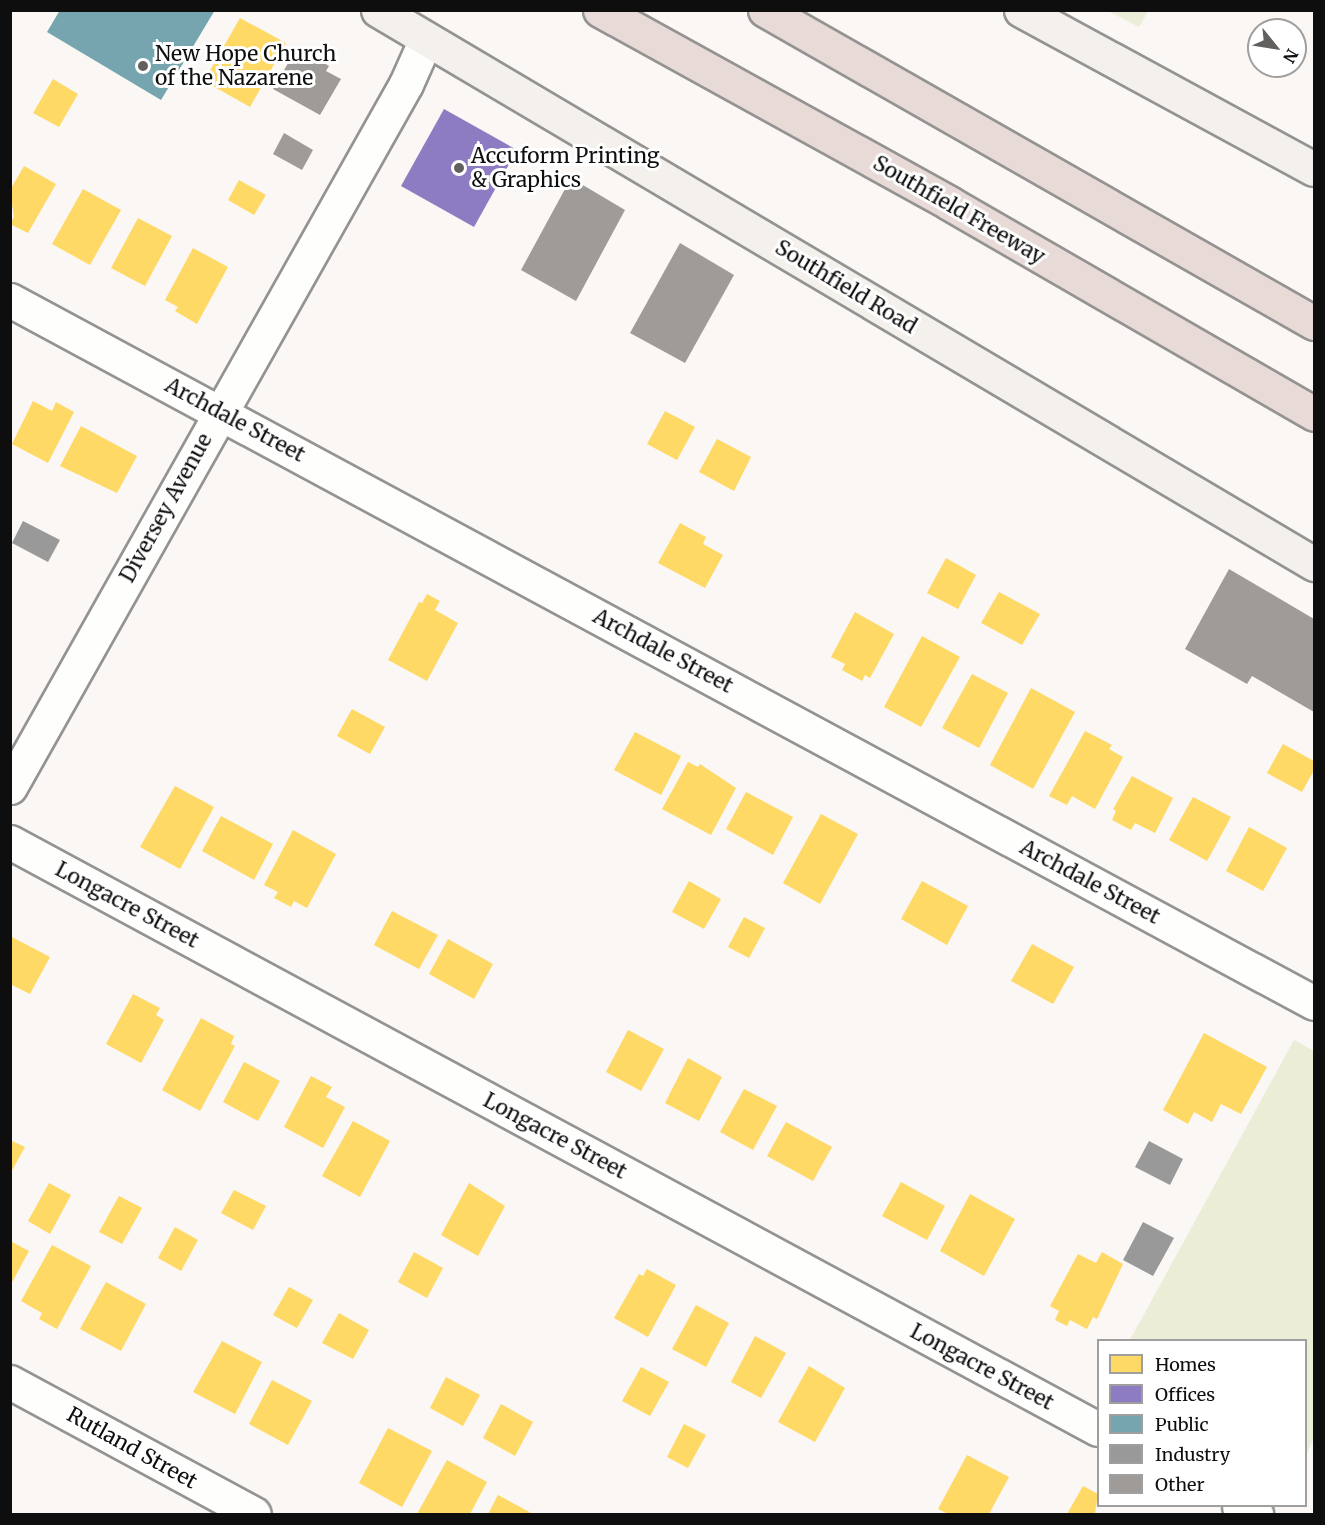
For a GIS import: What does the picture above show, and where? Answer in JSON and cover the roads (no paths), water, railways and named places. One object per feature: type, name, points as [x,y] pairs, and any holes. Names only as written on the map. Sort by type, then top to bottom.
[{"type":"highway","name":"Southfield Freeway","points":[[600,10],[949,203],[1314,414]]},
{"type":"highway","points":[[765,10],[1314,323]]},
{"type":"main road","name":"Southfield Road","points":[[378,10],[1314,564]]},
{"type":"main road","points":[[1021,10],[1314,169]]},
{"type":"street","name":"Diversey Avenue","points":[[10,787],[406,84],[426,39]]},
{"type":"street","name":"Archdale Street","points":[[10,300],[1314,1003]]},
{"type":"street","name":"Longacre Street","points":[[10,842],[1097,1429]]},
{"type":"street","name":"Rutland Street","points":[[10,1382],[254,1515]]},
{"type":"street","points":[[1241,1507],[1256,1515]]},
{"type":"place","name":"New Hope Church of the Nazarene","points":[[143,66]]},
{"type":"place","name":"Accuform Printing & Graphics","points":[[459,168]]}]
